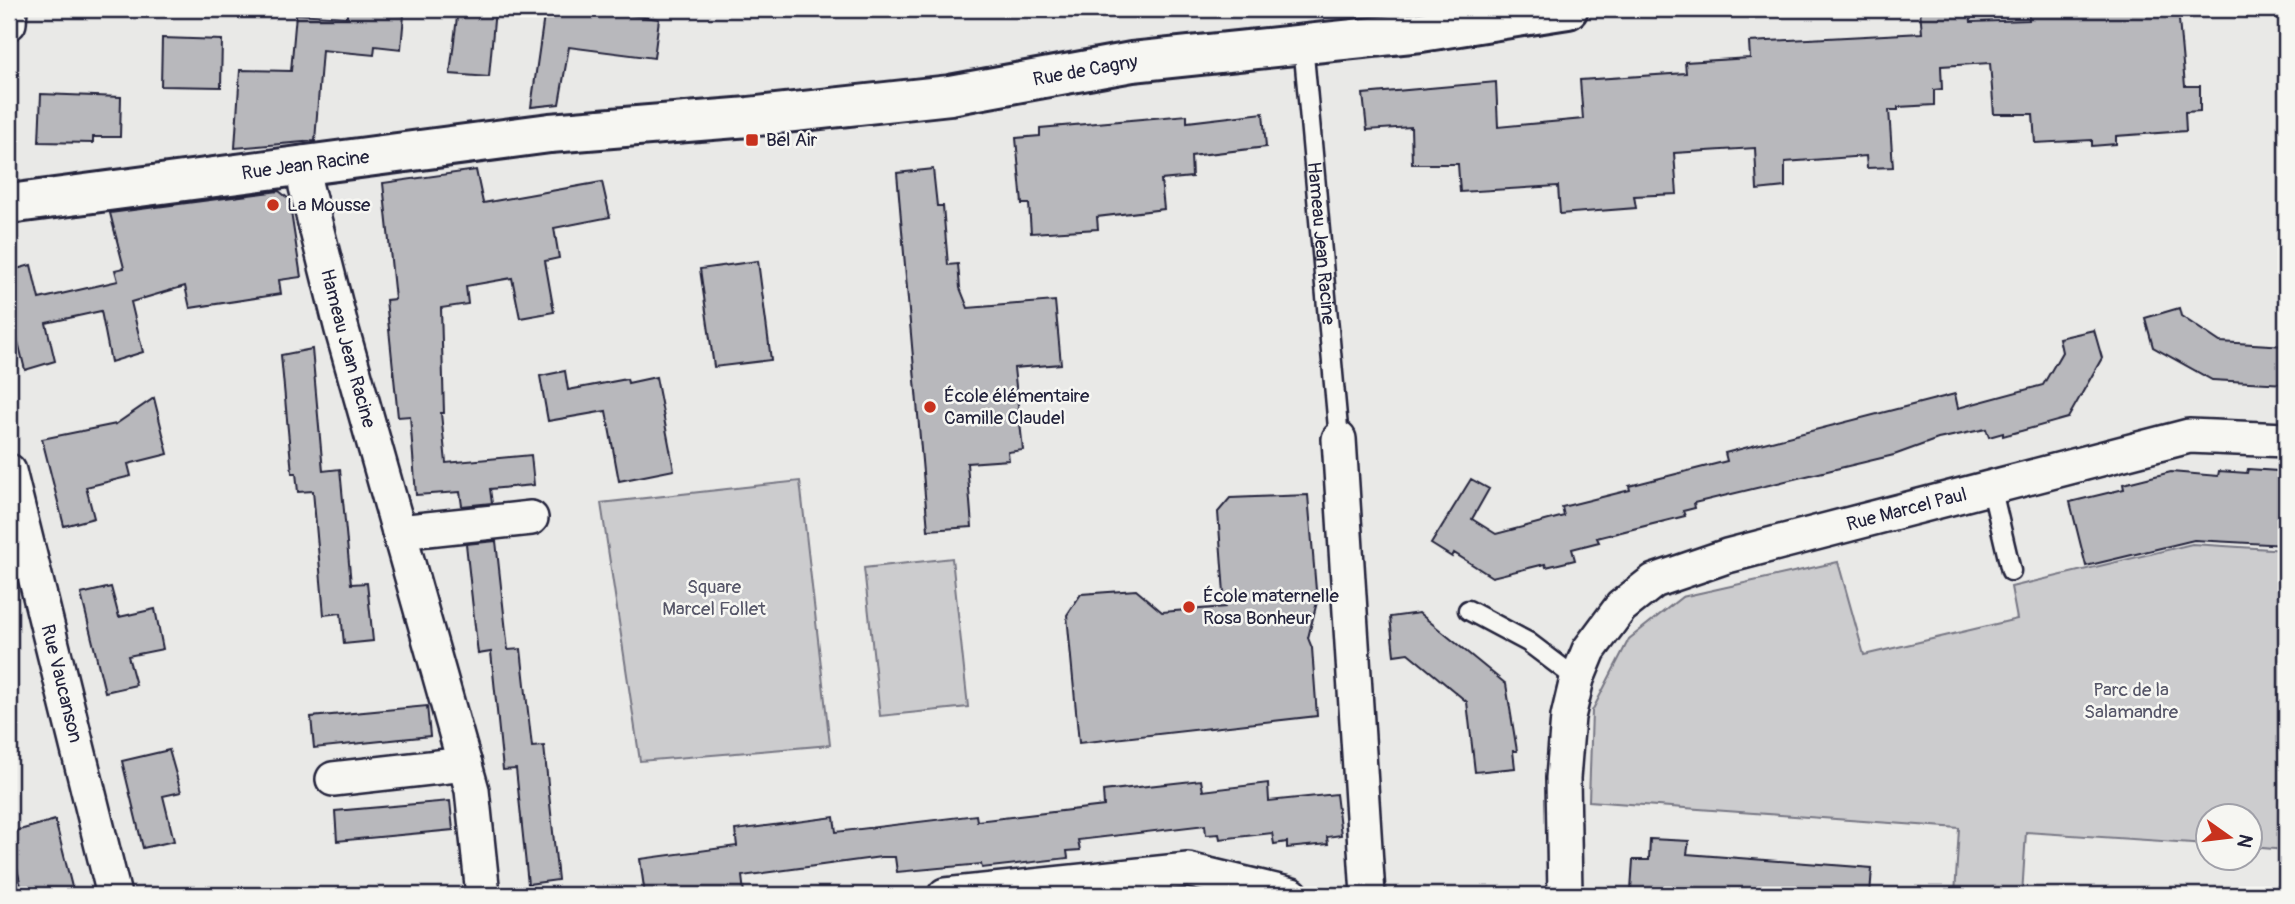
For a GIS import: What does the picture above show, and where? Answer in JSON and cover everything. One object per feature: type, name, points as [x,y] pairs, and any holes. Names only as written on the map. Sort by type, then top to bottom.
[{"type":"main road","name":"Rue de Cagny","points":[[603,131],[950,94],[1132,62],[1421,32],[1517,13],[1568,9]]},
{"type":"main road","name":"Rue Jean Racine","points":[[9,204],[303,163],[550,133],[603,131]]},
{"type":"street","points":[[9,23],[10,9]]},
{"type":"street","name":"Hameau Jean Racine","points":[[303,163],[306,187],[342,330],[472,790],[484,895]]},
{"type":"street","name":"Rue Marcel Paul","points":[[1563,895],[1563,778],[1568,717],[1577,679],[1589,650],[1621,607],[1654,580],[1727,556],[2189,436],[2286,440]]},
{"type":"street","points":[[1339,439],[1368,895]]},
{"type":"street","name":"Rue Vaucanson","points":[[9,471],[114,895]]},
{"type":"street","points":[[399,532],[531,518]]},
{"type":"street","points":[[333,779],[465,764]]},
{"type":"street","points":[[945,895],[1188,870],[1292,895]]},
{"type":"lane","name":"Hameau Jean Racine","points":[[1303,44],[1339,439]]},
{"type":"lane","points":[[1990,486],[2011,571]]},
{"type":"lane","points":[[1468,610],[1528,642],[1577,679]]},
{"type":"green space","name":"Square Marcel Follet","points":[[800,481],[830,745],[640,761],[601,503]]},
{"type":"green space","name":"Parc de la Salamandre","points":[[2192,544],[2286,550],[2286,850],[2264,848],[2264,802],[2194,802],[2194,843],[2026,832],[2022,895],[1955,895],[1959,828],[1589,801],[1592,711],[1629,639],[1682,597],[1838,562],[1864,655],[2017,619],[2011,587]]},
{"type":"green space","points":[[952,558],[968,707],[880,716],[864,568]]},
{"type":"building","points":[[347,9],[404,15],[401,49],[375,46],[374,55],[322,50],[315,141],[235,148],[240,70],[291,71],[296,14],[347,17]]},
{"type":"building","points":[[458,9],[495,9],[489,77],[450,74]]},
{"type":"building","points":[[545,9],[585,9],[659,19],[654,58],[569,47],[559,104],[531,107]]},
{"type":"building","points":[[1920,9],[1970,9],[1971,22],[2029,20],[2028,9],[2178,9],[2185,86],[2200,86],[2200,111],[2185,112],[2186,131],[2116,136],[2116,144],[2092,146],[2092,140],[2035,143],[2033,114],[1994,114],[1990,63],[1941,66],[1942,89],[1934,90],[1934,105],[1889,110],[1893,167],[1867,168],[1866,156],[1785,162],[1785,187],[1757,190],[1755,148],[1674,153],[1677,194],[1634,196],[1636,208],[1560,214],[1558,186],[1460,192],[1458,164],[1412,164],[1411,127],[1367,130],[1363,94],[1496,82],[1498,127],[1583,119],[1580,80],[1686,73],[1685,62],[1750,58],[1749,42],[1922,33]]},
{"type":"building","points":[[162,38],[222,40],[221,87],[161,86]]},
{"type":"building","points":[[41,94],[121,97],[120,137],[93,137],[93,143],[39,142]]},
{"type":"building","points":[[1263,113],[1266,147],[1191,156],[1192,177],[1161,180],[1164,209],[1097,217],[1098,229],[1031,233],[1029,204],[1022,204],[1016,138],[1040,136],[1040,128],[1187,115],[1187,122]]},
{"type":"building","points":[[933,169],[937,206],[943,206],[948,265],[958,264],[960,288],[968,308],[1055,301],[1061,364],[1014,368],[1023,450],[1008,452],[1009,460],[967,463],[972,527],[928,530],[897,173]]},
{"type":"building","points":[[476,170],[483,203],[602,182],[610,217],[554,228],[559,258],[545,261],[554,312],[520,318],[512,278],[466,286],[468,304],[441,308],[444,413],[441,413],[446,463],[531,455],[534,485],[490,489],[492,503],[462,506],[460,492],[416,495],[410,416],[398,417],[386,300],[395,299],[383,183]]},
{"type":"building","points":[[279,191],[289,199],[301,277],[279,280],[281,294],[190,308],[185,286],[131,302],[143,352],[111,362],[101,311],[46,323],[55,361],[25,370],[9,305],[9,271],[31,265],[39,299],[118,281],[115,270],[124,268],[110,213]]},
{"type":"building","points":[[758,261],[771,360],[714,367],[700,269]]},
{"type":"building","points":[[2179,308],[2181,316],[2220,342],[2286,346],[2286,384],[2212,380],[2153,347],[2145,318]]},
{"type":"building","points":[[2094,330],[2102,358],[2068,418],[2003,436],[2003,433],[1989,437],[1986,429],[1938,439],[1894,455],[1694,503],[1695,508],[1683,511],[1685,516],[1597,538],[1599,542],[1572,549],[1575,560],[1546,567],[1545,564],[1492,577],[1454,553],[1452,557],[1431,544],[1471,479],[1489,489],[1472,519],[1496,534],[1564,516],[1562,507],[1630,490],[1629,486],[1727,461],[1725,453],[1955,394],[1958,408],[2043,385],[2062,352],[2059,338]]},
{"type":"building","points":[[312,349],[323,471],[340,469],[351,584],[367,583],[373,641],[344,644],[341,613],[324,615],[313,491],[298,492],[296,473],[292,473],[281,355]]},
{"type":"building","points":[[565,371],[568,390],[627,379],[628,383],[656,377],[674,470],[619,481],[606,411],[548,421],[540,376]]},
{"type":"building","points":[[154,398],[168,454],[128,464],[131,476],[86,487],[94,518],[64,526],[42,439],[116,424]]},
{"type":"building","points":[[2248,469],[2278,471],[2278,475],[2286,476],[2286,545],[2194,540],[2086,566],[2070,502],[2124,489],[2123,484],[2171,472],[2218,476],[2219,471],[2247,473]]},
{"type":"building","name":"École maternelle Rosa Bonheur","points":[[1308,495],[1317,602],[1308,638],[1312,648],[1317,716],[1079,743],[1067,615],[1081,594],[1136,590],[1162,612],[1225,607],[1218,512],[1230,498]]},
{"type":"building","points":[[496,541],[508,650],[521,649],[532,747],[544,746],[558,880],[528,884],[516,769],[503,770],[491,652],[478,654],[466,544]]},
{"type":"building","points":[[111,587],[119,617],[155,609],[163,649],[128,656],[136,685],[105,692],[81,594]]},
{"type":"building","points":[[1419,613],[1506,684],[1517,751],[1513,751],[1515,768],[1475,772],[1467,702],[1408,653],[1394,655],[1390,617]]},
{"type":"building","points":[[427,706],[430,736],[314,748],[311,717]]},
{"type":"building","points":[[169,750],[181,792],[163,796],[174,841],[143,848],[122,761]]},
{"type":"building","points":[[1201,780],[1203,791],[1268,783],[1269,801],[1336,794],[1341,835],[1327,837],[1328,844],[1287,848],[1287,842],[1274,844],[1272,833],[1220,839],[1219,834],[1206,835],[1205,825],[1078,840],[1080,850],[1067,851],[1068,858],[982,868],[981,864],[897,872],[895,857],[881,857],[742,876],[744,893],[645,895],[640,859],[737,846],[735,830],[834,817],[836,832],[976,815],[977,821],[1104,806],[1103,791]]},
{"type":"building","points":[[450,801],[453,830],[337,841],[335,811]]},
{"type":"building","points":[[55,820],[74,895],[23,895],[9,833]]},
{"type":"building","points":[[1650,839],[1689,841],[1687,854],[1872,868],[1870,895],[1647,895],[1648,890],[1631,890],[1633,860],[1649,860]]},
{"type":"place","name":"Bel Air","points":[[752,140]]},
{"type":"place","name":"La Mousse","points":[[273,205]]},
{"type":"place","name":"École élémentaire Camille Claudel","points":[[930,407]]},
{"type":"place","name":"École maternelle Rosa Bonheur","points":[[1189,607]]}]
